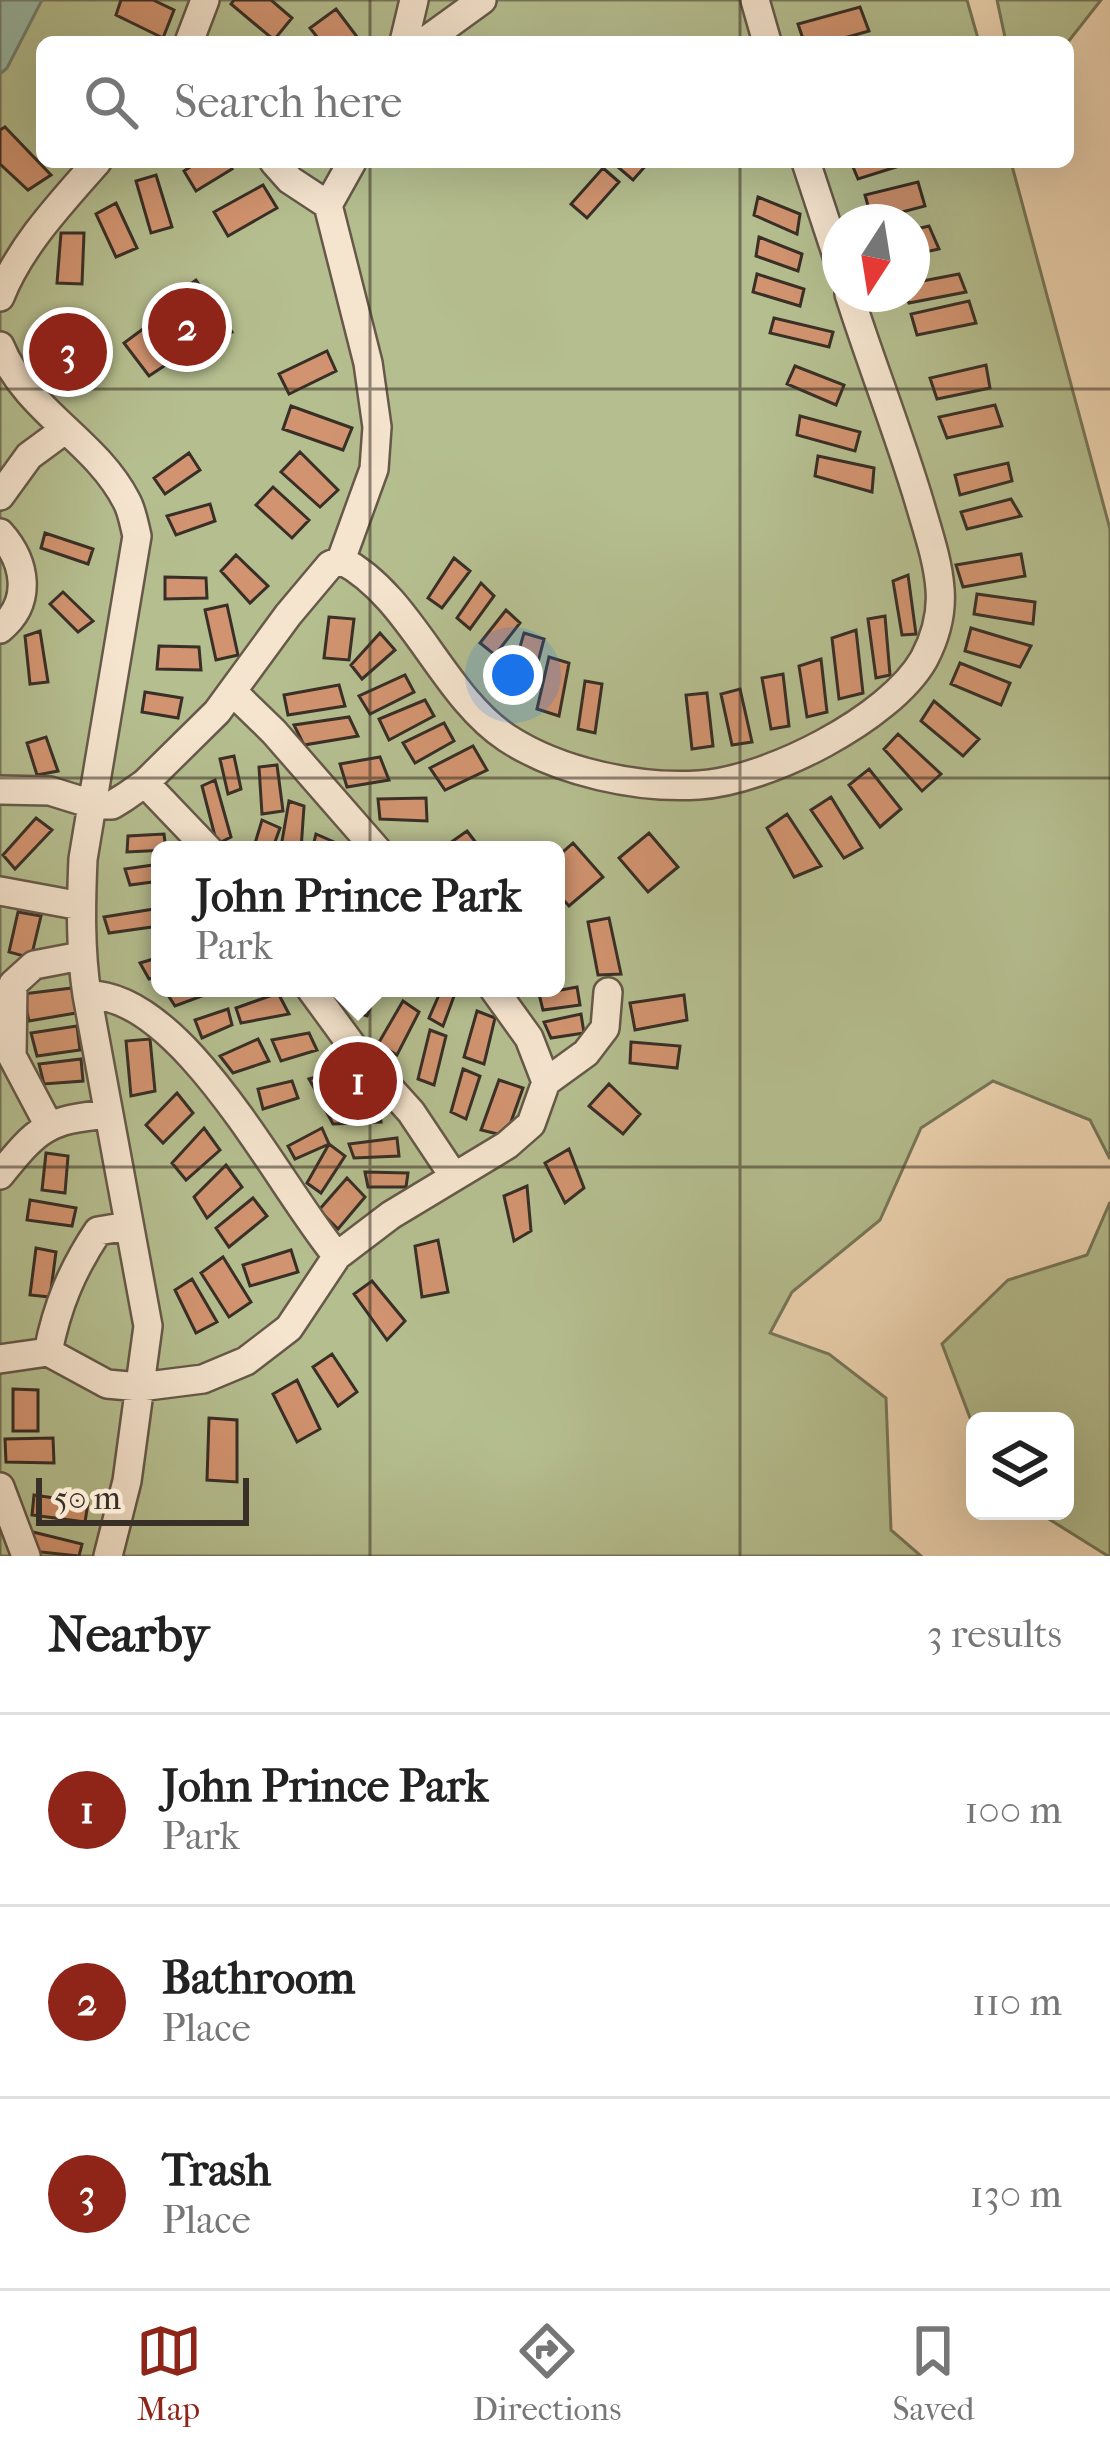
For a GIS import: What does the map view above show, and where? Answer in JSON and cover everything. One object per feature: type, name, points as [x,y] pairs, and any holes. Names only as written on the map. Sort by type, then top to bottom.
[{"type":"street","points":[[191,36],[205,0]]},
{"type":"street","points":[[405,36],[413,0]]},
{"type":"street","points":[[432,36],[482,0]]},
{"type":"street","points":[[755,0],[765,36]]},
{"type":"street","points":[[0,297],[9,275],[54,211],[92,168]]},
{"type":"street","points":[[0,790],[50,791],[95,805],[112,805],[145,783],[232,692],[288,615],[330,565],[341,560],[374,469],[377,427],[368,363],[328,206],[279,168]]},
{"type":"street","points":[[328,206],[349,168]]},
{"type":"street","points":[[808,168],[822,210]]},
{"type":"street","points":[[341,560],[382,593],[459,691],[504,736],[541,756],[588,772],[699,785],[746,777],[824,741],[897,693],[922,662],[936,631],[940,590],[917,494],[855,312]]},
{"type":"street","points":[[0,346],[30,396],[95,459],[127,501],[137,536],[83,859],[81,906],[87,994],[148,1326],[128,1480],[108,1556]]},
{"type":"street","points":[[0,496],[29,456],[63,431]]},
{"type":"street","points":[[0,533],[22,567],[23,587],[19,606],[0,629]]},
{"type":"street","points":[[232,692],[288,746],[369,841]]},
{"type":"street","points":[[145,783],[200,841]]},
{"type":"street","points":[[0,891],[81,906]]},
{"type":"street","points":[[48,1124],[12,1056],[13,984],[34,965],[81,956]]},
{"type":"street","points":[[0,1359],[48,1352],[107,1384],[140,1388],[203,1379],[246,1361],[289,1328],[337,1256],[391,1215],[507,1145],[531,1124],[546,1082],[586,1053],[605,1028],[608,992]]},
{"type":"street","points":[[87,994],[105,994],[133,1005],[164,1028],[206,1071],[337,1256]]},
{"type":"street","points":[[317,997],[356,1051],[411,1112],[453,1175]]},
{"type":"street","points":[[499,997],[529,1038],[546,1082]]},
{"type":"street","points":[[0,1175],[48,1124],[108,1114]]},
{"type":"street","points":[[48,1352],[64,1288],[83,1254],[98,1231],[128,1226]]},
{"type":"street","points":[[0,1487],[26,1556]]},
{"type":"shaded area","points":[[0,0],[967,0],[977,36],[36,36],[36,168],[1013,168],[1110,529],[1110,1159],[1090,1120],[993,1081],[921,1128],[880,1220],[792,1292],[770,1333],[829,1354],[886,1398],[891,1530],[921,1556],[0,1556]]},
{"type":"shaded area","points":[[0,0],[42,0],[0,74]]},
{"type":"shaded area","points":[[997,0],[1101,0],[1073,36],[1005,36]]},
{"type":"shaded area","points":[[1110,1202],[1110,1556],[1050,1520],[1074,1520],[1074,1412],[968,1412],[942,1344],[1008,1280],[1087,1255]]},
{"type":"building","points":[[121,0],[153,0],[174,10],[164,36],[116,15]]},
{"type":"building","points":[[234,0],[271,0],[292,18],[277,36],[269,36],[231,4]]},
{"type":"building","points":[[860,7],[869,31],[851,36],[802,36],[798,24]]},
{"type":"building","points":[[336,9],[356,36],[316,36],[310,28]]},
{"type":"building","points":[[5,127],[36,159],[36,168],[51,175],[28,190],[0,164],[0,130]]},
{"type":"building","points":[[189,168],[232,169],[196,191],[184,171]]},
{"type":"building","points":[[603,168],[619,182],[587,218],[571,204]]},
{"type":"building","points":[[619,168],[644,168],[633,180]]},
{"type":"building","points":[[853,168],[893,168],[858,179]]},
{"type":"building","points":[[156,175],[172,227],[151,233],[136,181]]},
{"type":"building","points":[[918,182],[924,204],[868,204],[865,195]]},
{"type":"building","points":[[263,185],[277,208],[228,236],[214,212]]},
{"type":"building","points":[[758,197],[800,214],[797,234],[754,215]]},
{"type":"building","points":[[116,203],[137,248],[116,257],[96,214]]},
{"type":"building","points":[[930,228],[939,249],[930,251]]},
{"type":"building","points":[[61,233],[84,233],[82,284],[57,283]]},
{"type":"building","points":[[759,237],[802,254],[798,271],[756,256]]},
{"type":"building","points":[[757,274],[804,289],[800,306],[753,292]]},
{"type":"building","points":[[959,274],[966,292],[930,299],[930,280]]},
{"type":"building","points":[[196,280],[232,332],[181,366],[176,358],[149,376],[124,343],[151,323],[147,315]]},
{"type":"building","points":[[969,301],[976,323],[917,335],[911,314]]},
{"type":"building","points":[[774,318],[833,332],[829,347],[770,333]]},
{"type":"building","points":[[63,334],[84,342],[73,372],[51,363]]},
{"type":"building","points":[[327,351],[336,371],[289,394],[279,374]]},
{"type":"building","points":[[986,365],[990,388],[937,399],[930,378]]},
{"type":"building","points":[[795,366],[844,385],[836,405],[787,384]]},
{"type":"building","points":[[995,405],[1002,426],[947,438],[939,417]]},
{"type":"building","points":[[291,406],[352,428],[343,450],[283,429]]},
{"type":"building","points":[[800,416],[860,432],[855,451],[797,435]]},
{"type":"building","points":[[300,452],[338,490],[320,507],[281,472]]},
{"type":"building","points":[[189,453],[200,470],[165,494],[154,478]]},
{"type":"building","points":[[818,456],[874,468],[872,492],[815,476]]},
{"type":"building","points":[[1008,463],[1012,481],[960,495],[955,475]]},
{"type":"building","points":[[273,487],[309,520],[292,538],[256,505]]},
{"type":"building","points":[[1011,499],[1021,516],[967,529],[961,512]]},
{"type":"building","points":[[210,504],[215,521],[176,535],[167,516]]},
{"type":"building","points":[[45,533],[93,549],[88,564],[41,548]]},
{"type":"building","points":[[1021,554],[1025,576],[963,587],[956,565]]},
{"type":"building","points":[[236,555],[268,586],[250,603],[221,571]]},
{"type":"building","points":[[454,558],[470,571],[442,608],[428,598]]},
{"type":"building","points":[[908,575],[916,634],[902,635],[893,581]]},
{"type":"building","points":[[165,577],[206,578],[207,598],[165,599]]},
{"type":"building","points":[[481,583],[494,596],[470,629],[457,618]]},
{"type":"building","points":[[63,592],[93,621],[78,632],[50,604]]},
{"type":"building","points":[[977,594],[1035,602],[1033,624],[974,614]]},
{"type":"building","points":[[227,605],[238,655],[216,660],[205,610]]},
{"type":"building","points":[[506,610],[520,623],[495,655],[480,643]]},
{"type":"building","points":[[885,616],[890,675],[876,678],[868,619]]},
{"type":"building","points":[[329,617],[354,619],[349,660],[324,658]]},
{"type":"building","points":[[971,628],[1031,646],[1020,667],[965,651]]},
{"type":"building","points":[[856,630],[863,693],[839,699],[832,638]]},
{"type":"building","points":[[40,631],[48,682],[30,684],[25,636]]},
{"type":"building","points":[[380,633],[395,650],[362,679],[351,665]]},
{"type":"building","points":[[524,633],[544,639],[529,697],[507,692]]},
{"type":"building","points":[[159,646],[199,647],[201,670],[157,669]]},
{"type":"building","points":[[549,657],[569,663],[559,716],[537,709]]},
{"type":"building","points":[[821,659],[827,712],[807,717],[799,666]]},
{"type":"building","points":[[960,663],[1010,683],[1001,705],[951,684]]},
{"type":"building","points":[[783,674],[789,726],[771,729],[762,678]]},
{"type":"building","points":[[405,675],[414,692],[370,714],[359,696]]},
{"type":"building","points":[[585,681],[602,684],[595,733],[578,729]]},
{"type":"building","points":[[339,685],[345,706],[288,715],[284,695]]},
{"type":"building","points":[[740,689],[752,742],[732,745],[721,694]]},
{"type":"building","points":[[145,692],[182,698],[178,718],[142,712]]},
{"type":"building","points":[[707,693],[713,746],[692,749],[686,695]]},
{"type":"building","points":[[425,700],[434,716],[389,740],[379,719]]},
{"type":"building","points":[[934,701],[979,739],[963,756],[921,721]]},
{"type":"building","points":[[349,717],[358,736],[304,745],[294,725]]},
{"type":"building","points":[[444,723],[454,741],[415,763],[403,743]]},
{"type":"building","points":[[898,734],[941,774],[922,791],[884,749]]},
{"type":"building","points":[[46,737],[58,771],[37,775],[27,743]]},
{"type":"building","points":[[473,746],[487,770],[445,790],[430,768]]},
{"type":"building","points":[[234,756],[241,789],[228,794],[220,759]]},
{"type":"building","points":[[380,757],[389,780],[347,787],[340,764]]},
{"type":"building","points":[[277,765],[283,811],[262,814],[259,767]]},
{"type":"building","points":[[869,769],[901,809],[880,827],[849,785]]},
{"type":"building","points":[[215,780],[231,837],[223,841],[216,841],[202,786]]},
{"type":"building","points":[[831,797],[862,848],[844,858],[811,810]]},
{"type":"building","points":[[426,798],[427,821],[380,819],[378,799]]},
{"type":"building","points":[[289,801],[304,806],[302,841],[282,841]]},
{"type":"building","points":[[787,814],[821,866],[794,877],[767,828]]},
{"type":"building","points":[[36,818],[52,830],[15,869],[3,855]]},
{"type":"building","points":[[262,820],[280,828],[275,841],[256,841]]},
{"type":"building","points":[[467,831],[475,841],[453,841]]},
{"type":"building","points":[[649,833],[678,867],[648,892],[619,858]]},
{"type":"building","points":[[164,834],[165,841],[151,841],[151,851],[127,852],[128,836]]},
{"type":"building","points":[[573,843],[603,877],[569,906],[565,902],[565,850]]},
{"type":"building","points":[[151,865],[151,882],[130,885],[125,869]]},
{"type":"building","points":[[151,909],[151,927],[109,933],[104,917]]},
{"type":"building","points":[[18,912],[41,916],[31,958],[9,952]]},
{"type":"building","points":[[609,918],[621,974],[598,975],[588,922]]},
{"type":"building","points":[[151,960],[151,978],[149,979],[140,963]]},
{"type":"building","points":[[577,987],[580,1005],[543,1010],[540,997],[565,997],[565,989]]},
{"type":"building","points":[[72,988],[76,1013],[29,1021],[23,994]]},
{"type":"building","points":[[684,995],[687,1020],[635,1030],[630,1003]]},
{"type":"building","points":[[169,997],[199,997],[175,1006]]},
{"type":"building","points":[[280,997],[289,1014],[241,1023],[236,1008]]},
{"type":"building","points":[[357,997],[374,997],[367,1016],[352,1011]]},
{"type":"building","points":[[438,997],[454,997],[443,1026],[429,1018]]},
{"type":"building","points":[[403,1001],[419,1012],[397,1055],[378,1044]]},
{"type":"building","points":[[228,1009],[232,1025],[202,1038],[195,1020]]},
{"type":"building","points":[[477,1011],[495,1018],[484,1064],[464,1057]]},
{"type":"building","points":[[581,1014],[584,1033],[551,1038],[544,1022]]},
{"type":"building","points":[[77,1026],[80,1050],[37,1056],[31,1033]]},
{"type":"building","points":[[430,1030],[446,1036],[434,1085],[418,1079]]},
{"type":"building","points":[[309,1033],[317,1050],[281,1061],[272,1040]]},
{"type":"building","points":[[150,1039],[155,1091],[131,1096],[126,1041]]},
{"type":"building","points":[[258,1039],[269,1061],[233,1073],[220,1056]]},
{"type":"building","points":[[631,1042],[680,1046],[677,1068],[630,1063]]},
{"type":"building","points":[[81,1059],[83,1081],[44,1084],[39,1064]]},
{"type":"building","points":[[347,1068],[350,1087],[317,1093],[309,1079]]},
{"type":"building","points":[[463,1069],[480,1076],[466,1119],[451,1112]]},
{"type":"building","points":[[499,1080],[523,1088],[506,1136],[481,1130]]},
{"type":"building","points":[[292,1081],[298,1098],[263,1109],[258,1089]]},
{"type":"building","points":[[609,1084],[640,1114],[623,1134],[589,1106]]},
{"type":"building","points":[[177,1093],[193,1113],[163,1143],[146,1125]]},
{"type":"building","points":[[379,1102],[381,1122],[333,1124],[324,1107]]},
{"type":"building","points":[[204,1128],[220,1150],[186,1180],[172,1163]]},
{"type":"building","points":[[322,1128],[329,1144],[295,1159],[288,1146]]},
{"type":"building","points":[[397,1138],[399,1156],[354,1158],[349,1144]]},
{"type":"building","points":[[329,1144],[345,1156],[321,1193],[307,1183]]},
{"type":"building","points":[[569,1149],[584,1188],[565,1203],[545,1163]]},
{"type":"building","points":[[46,1153],[68,1156],[65,1193],[42,1190]]},
{"type":"building","points":[[226,1165],[242,1187],[207,1218],[194,1197]]},
{"type":"building","points":[[365,1172],[408,1173],[406,1187],[368,1187]]},
{"type":"building","points":[[347,1178],[365,1197],[338,1229],[319,1210]]},
{"type":"building","points":[[527,1186],[531,1231],[514,1241],[504,1196]]},
{"type":"building","points":[[253,1198],[267,1216],[229,1247],[216,1228]]},
{"type":"building","points":[[30,1200],[76,1208],[72,1226],[27,1220]]},
{"type":"building","points":[[438,1240],[448,1292],[422,1297],[415,1246]]},
{"type":"building","points":[[36,1248],[56,1252],[50,1297],[30,1295]]},
{"type":"building","points":[[291,1250],[298,1272],[250,1286],[243,1265]]},
{"type":"building","points":[[223,1257],[251,1302],[229,1317],[201,1273]]},
{"type":"building","points":[[192,1279],[217,1322],[196,1333],[175,1290]]},
{"type":"building","points":[[372,1281],[405,1321],[387,1340],[354,1294]]},
{"type":"building","points":[[332,1354],[357,1392],[338,1406],[313,1367]]},
{"type":"building","points":[[297,1380],[320,1429],[297,1442],[273,1394]]},
{"type":"building","points":[[13,1389],[38,1390],[38,1431],[13,1431]]},
{"type":"building","points":[[209,1418],[237,1420],[237,1482],[207,1480]]},
{"type":"building","points":[[53,1438],[54,1463],[6,1462],[5,1439]]},
{"type":"building","points":[[34,1495],[88,1503],[85,1522],[32,1515]]},
{"type":"building","points":[[33,1532],[82,1544],[79,1556],[31,1551]]},
{"type":"place","name":"Bathroom","points":[[187,327]]},
{"type":"place","name":"Trash","points":[[68,352]]},
{"type":"place","name":"John Prince Park","points":[[358,1081]]}]
